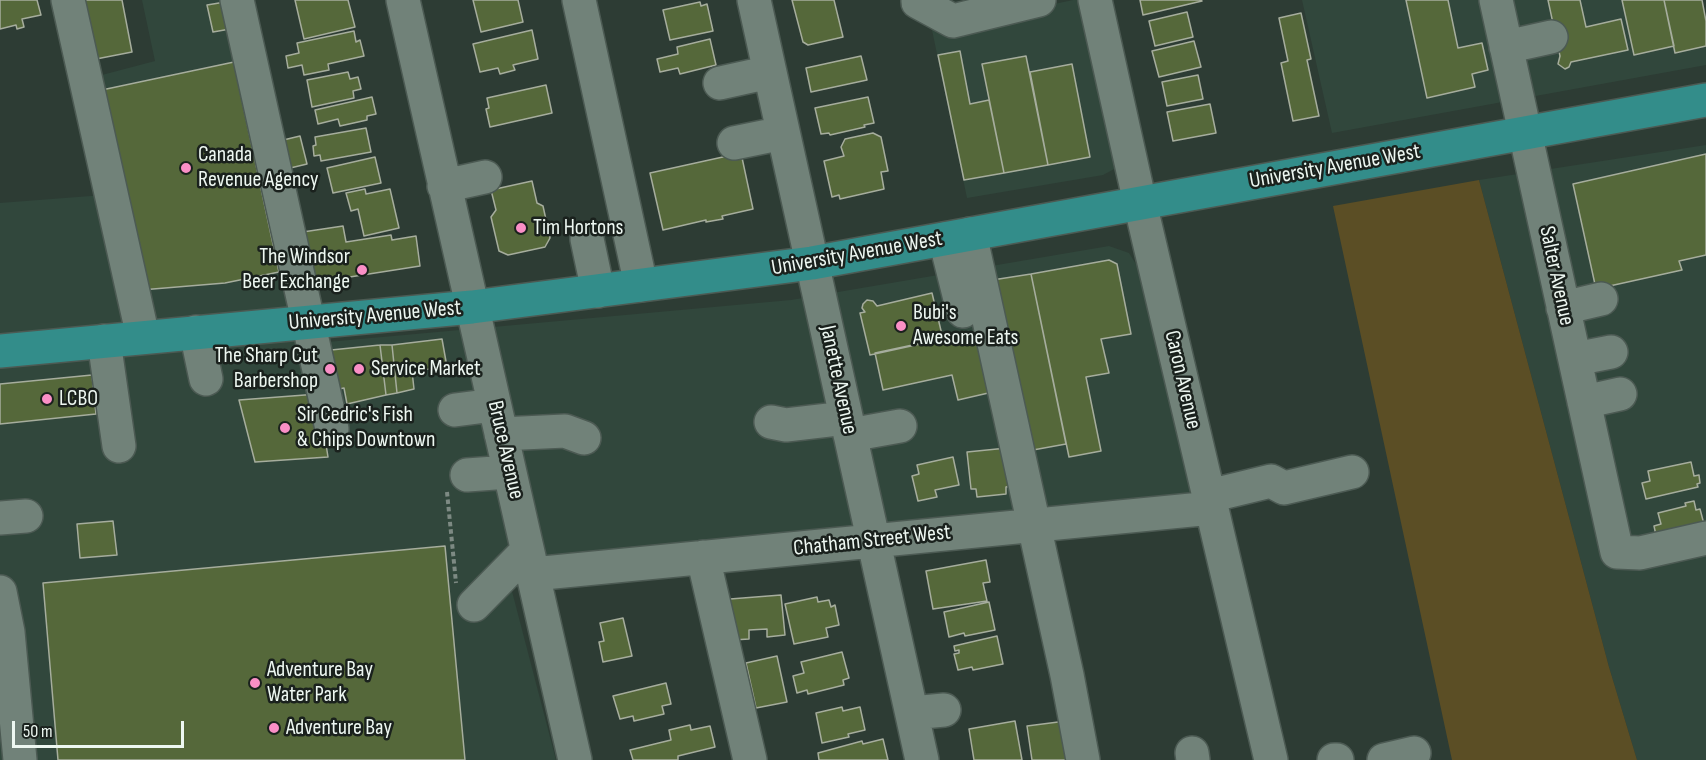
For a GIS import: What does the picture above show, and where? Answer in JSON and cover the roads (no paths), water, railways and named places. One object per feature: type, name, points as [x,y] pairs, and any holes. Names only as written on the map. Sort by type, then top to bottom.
[{"type":"main road","name":"University Avenue West","points":[[0,351],[472,307],[812,263],[1706,99]]},
{"type":"street","points":[[68,0],[143,337]]},
{"type":"street","points":[[237,0],[332,429]]},
{"type":"street","name":"Bruce Avenue","points":[[403,0],[575,760]]},
{"type":"street","points":[[579,0],[616,106],[641,285]]},
{"type":"street","name":"Janette Avenue","points":[[754,0],[922,760]]},
{"type":"street","points":[[918,0],[953,21],[1039,0]]},
{"type":"street","name":"Caron Avenue","points":[[1095,0],[1140,203],[1271,760]]},
{"type":"street","name":"Salter Avenue","points":[[1496,0],[1617,552],[1640,553],[1706,538]]},
{"type":"street","points":[[1506,47],[1551,37]]},
{"type":"street","points":[[720,83],[770,72]]},
{"type":"street","points":[[734,143],[783,134]]},
{"type":"street","points":[[444,186],[486,177]]},
{"type":"street","points":[[957,236],[963,311]]},
{"type":"street","points":[[957,236],[1034,525],[1083,760]]},
{"type":"street","points":[[587,238],[598,291]]},
{"type":"street","points":[[1563,308],[1601,299]]},
{"type":"street","points":[[196,332],[206,379]]},
{"type":"street","points":[[104,341],[119,446]]},
{"type":"street","points":[[1575,359],[1611,352]]},
{"type":"street","points":[[1584,402],[1620,394]]},
{"type":"street","points":[[455,410],[502,441],[457,483]]},
{"type":"street","points":[[847,419],[900,426]]},
{"type":"street","name":"Chatham Street West","points":[[530,562],[703,557],[1275,499],[1284,488],[1352,472]]},
{"type":"street","points":[[703,557],[750,760]]},
{"type":"street","points":[[465,596],[530,562]]},
{"type":"street","points":[[0,591],[20,760]]},
{"type":"street","points":[[912,713],[944,710]]},
{"type":"place","name":"Canada Revenue Agency","points":[[186,168]]},
{"type":"place","name":"Tim Hortons","points":[[521,228]]},
{"type":"place","name":"The Windsor Beer Exchange","points":[[362,270]]},
{"type":"place","name":"Bubi's Awesome Eats","points":[[901,326]]},
{"type":"place","name":"The Sharp Cut Barbershop","points":[[330,369]]},
{"type":"place","name":"Service Market","points":[[359,369]]},
{"type":"place","name":"LCBO","points":[[47,399]]},
{"type":"place","name":"Sir Cedric's Fish & Chips Downtown","points":[[285,428]]},
{"type":"place","name":"Adventure Bay Water Park","points":[[255,683]]},
{"type":"place","name":"Adventure Bay","points":[[274,728]]}]
